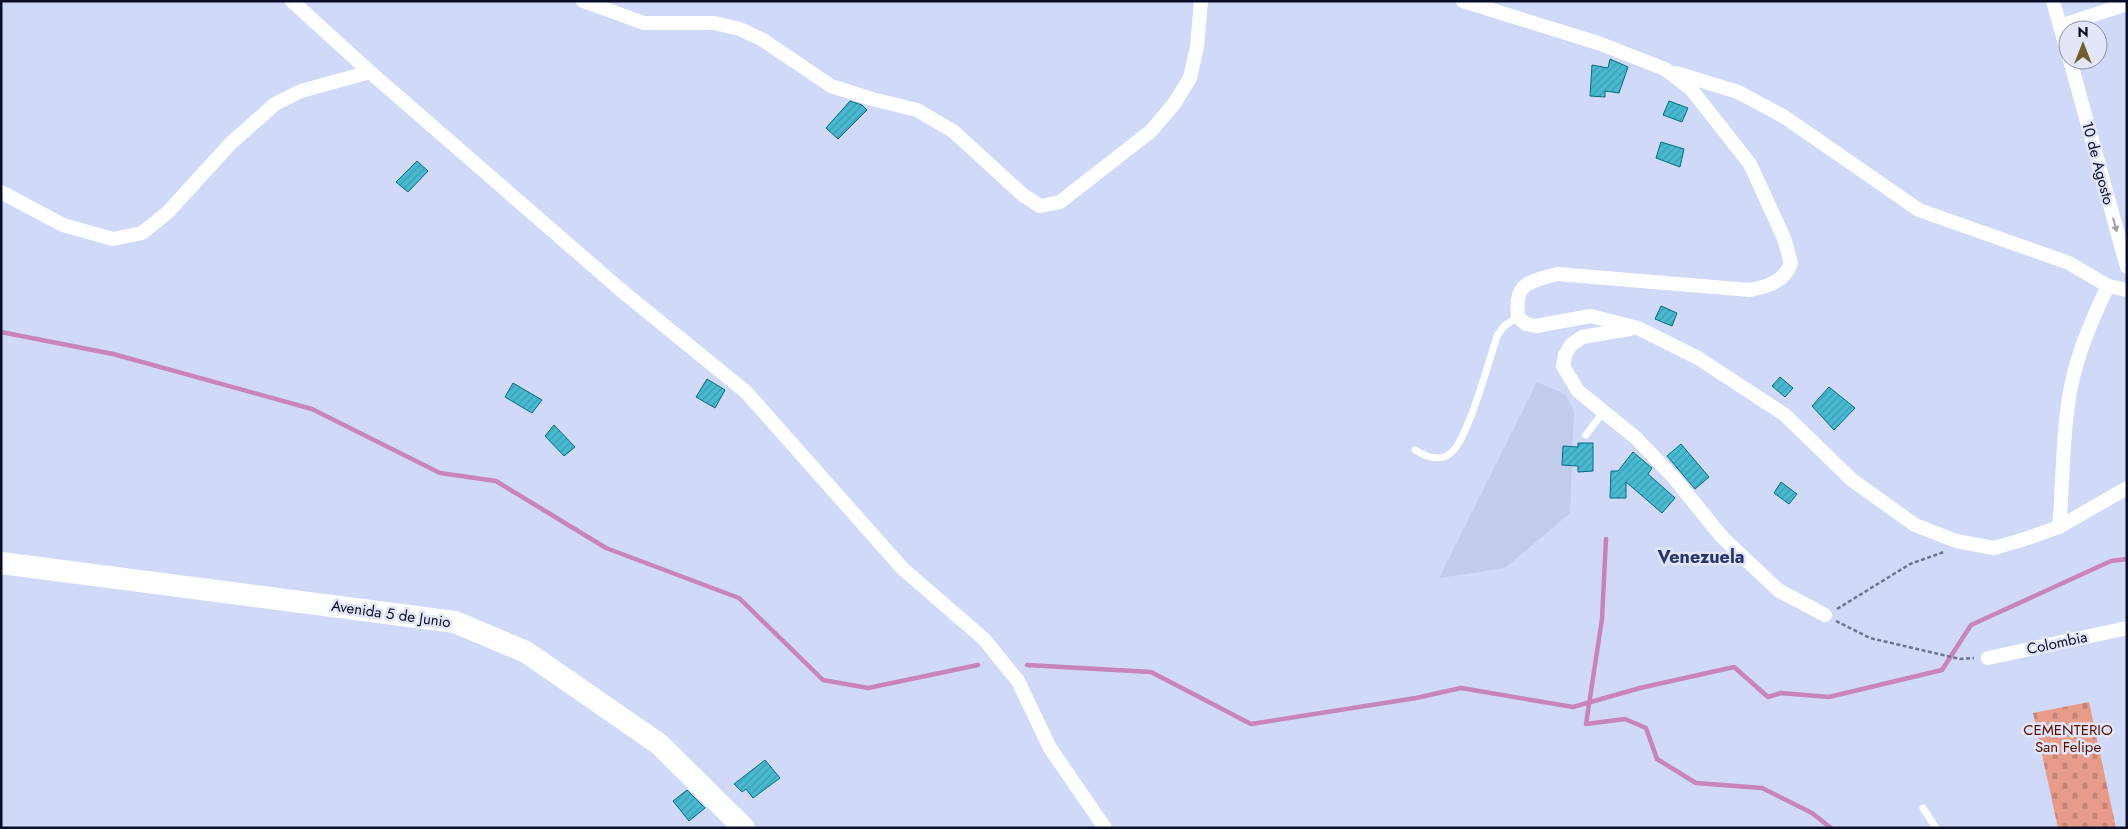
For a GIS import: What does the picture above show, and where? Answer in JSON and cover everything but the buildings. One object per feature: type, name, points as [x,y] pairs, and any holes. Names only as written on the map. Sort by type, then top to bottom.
[{"type":"main road","name":"Avenida 5 de Junio","points":[[1,563],[455,622],[526,652],[659,744],[744,828]]},
{"type":"street","points":[[292,1],[370,72],[622,291],[746,392],[904,569],[984,640],[1018,682],[1050,748],[1105,828]]},
{"type":"street","points":[[583,1],[644,22],[714,23],[740,29],[763,40],[831,86],[872,99],[917,110],[953,130],[1023,196],[1040,206],[1060,202],[1151,131],[1174,104],[1190,78],[1197,47],[1201,1]]},
{"type":"street","points":[[1463,1],[1598,43],[1664,69],[1738,92],[1782,116],[1919,210],[2069,263],[2108,286],[2127,290]]},
{"type":"street","points":[[2052,1],[2058,20]]},
{"type":"street","points":[[2078,20],[2127,4]]},
{"type":"street","points":[[1664,69],[1691,88],[1750,164],[1784,238],[1791,263],[1788,271],[1782,279],[1769,286],[1750,290],[1557,274],[1529,282],[1518,292],[1516,302],[1518,317],[1526,324],[1536,326],[1591,316],[1638,328],[1698,358],[1785,415],[1852,480],[1915,525],[1968,543],[1994,548],[2059,527],[2127,488]]},
{"type":"street","name":"10 de Agosto","points":[[2073,70],[2127,267]]},
{"type":"street","points":[[1,192],[63,225],[113,239],[142,233],[167,213],[231,143],[275,104],[301,91],[370,72]]},
{"type":"street","points":[[2059,527],[2068,404],[2079,356],[2108,286]]},
{"type":"street","points":[[1638,328],[1582,337],[1571,345],[1565,356],[1563,366],[1578,391],[1636,438],[1675,479],[1722,537],[1778,590],[1824,616]]},
{"type":"street","name":"Colombia","points":[[1988,658],[2127,628]]},
{"type":"lane","points":[[1415,450],[1427,458],[1440,457],[1453,452],[1462,434],[1497,336],[1504,326],[1518,317]]},
{"type":"lane","points":[[1586,435],[1603,412]]},
{"type":"lane","points":[[1923,808],[1936,828]]},
{"type":"path","points":[[1824,616],[1910,564],[1968,543]]},
{"type":"path","points":[[1824,616],[1870,638],[1960,658]]},
{"type":"shaded area","points":[[1537,382],[1565,394],[1574,411],[1570,513],[1505,568],[1439,578]]},
{"type":"green space","name":"CEMENTERIO San Felipe","points":[[2089,702],[2116,828],[2058,828],[2033,713]]},
{"type":"waterway","points":[[1,332],[113,354],[312,409],[440,473],[496,481],[606,548],[739,598],[823,680],[868,688],[978,665]]},
{"type":"waterway","points":[[1606,539],[1602,619],[1586,724],[1625,719],[1646,728],[1657,759],[1696,783],[1762,788],[1812,813],[1831,828]]},
{"type":"waterway","points":[[1027,665],[1151,672],[1251,724],[1416,698],[1461,688],[1573,707],[1640,688],[1734,667],[1768,697],[1781,693],[1829,697],[1942,670],[1971,625],[2111,561],[2127,559]]},
{"type":"district","name":"Venezuela","points":[[1701,557]]}]
